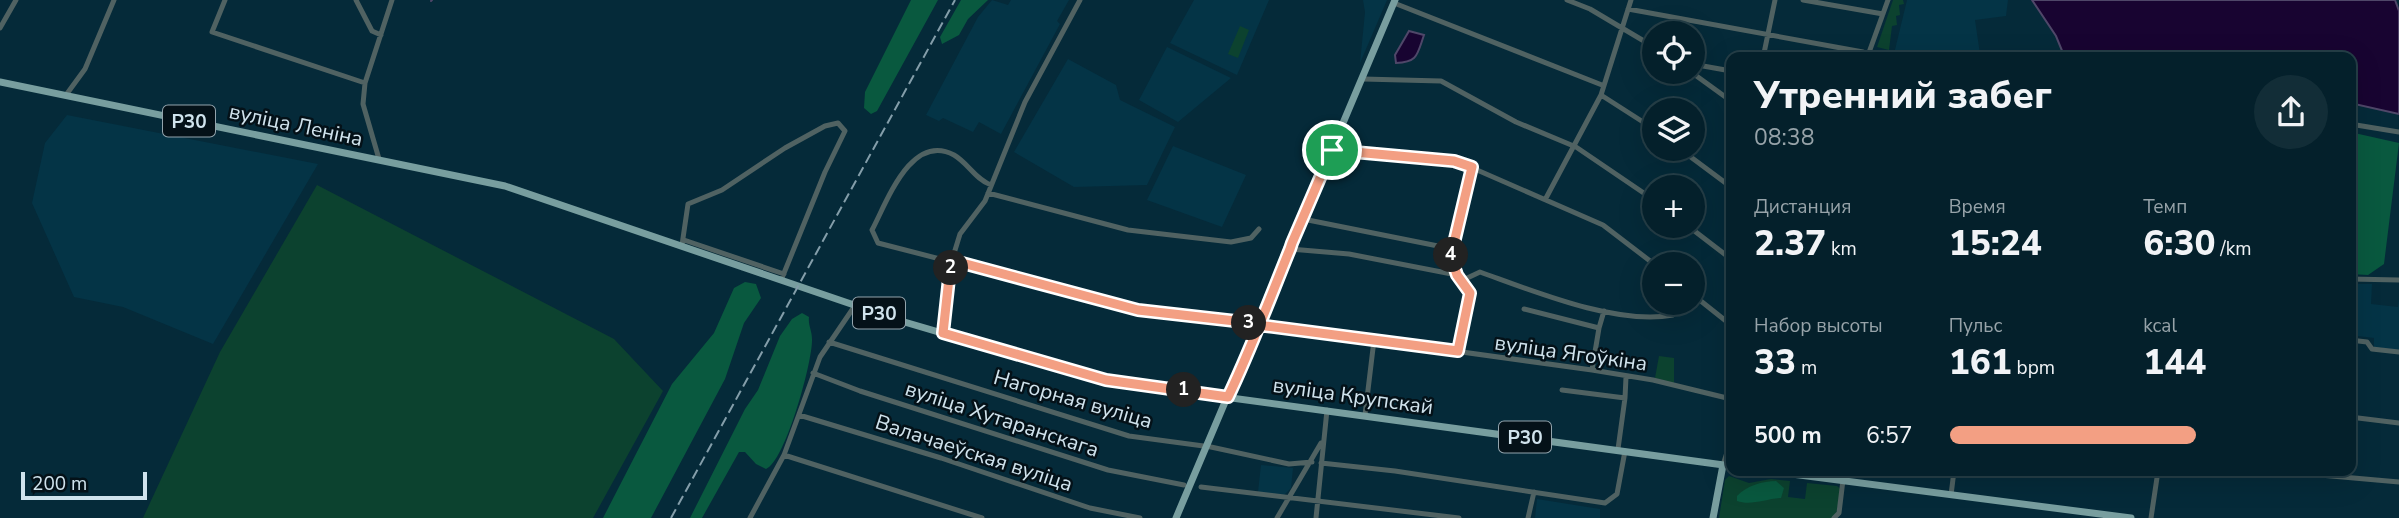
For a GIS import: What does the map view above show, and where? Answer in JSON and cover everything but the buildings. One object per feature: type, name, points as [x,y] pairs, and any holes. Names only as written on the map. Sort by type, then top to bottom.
[{"type":"main road","points":[[1176,518],[1394,1]]},
{"type":"main road","name":"вуліца Леніна","points":[[0,82],[379,159]]},
{"type":"main road","name":"Р30","points":[[379,159],[505,186],[783,276]]},
{"type":"main road","name":"вуліца Крупскай","points":[[783,276],[816,290],[943,333],[1106,380],[1726,466]]},
{"type":"main road","points":[[1713,518],[1726,470]]},
{"type":"main road","points":[[1810,476],[2131,518]]},
{"type":"street","points":[[0,28],[16,0]]},
{"type":"street","points":[[66,95],[85,69],[114,0]]},
{"type":"street","points":[[225,0],[212,32],[365,83]]},
{"type":"street","points":[[356,0],[372,30],[381,35]]},
{"type":"street","points":[[379,159],[365,112],[365,83],[392,0]]},
{"type":"street","points":[[943,333],[951,260],[960,233],[988,193],[1025,102],[1080,0]]},
{"type":"street","points":[[1567,0],[1642,40]]},
{"type":"street","points":[[1546,198],[1601,95],[1631,0]]},
{"type":"street","points":[[1764,52],[1775,0]]},
{"type":"street","points":[[1803,0],[1883,14]]},
{"type":"street","points":[[1870,52],[1888,0]]},
{"type":"street","points":[[1394,1],[1602,85]]},
{"type":"street","points":[[1628,9],[1863,52]]},
{"type":"street","points":[[1705,66],[1726,70]]},
{"type":"street","points":[[1363,79],[1441,80],[1516,122],[1576,146],[1642,192]]},
{"type":"street","points":[[1705,82],[1726,97]]},
{"type":"street","points":[[1601,95],[1642,121]]},
{"type":"street","points":[[683,243],[688,204],[722,190],[785,148],[825,126],[838,123],[845,131],[843,139],[825,172],[783,276]]},
{"type":"street","points":[[2356,125],[2399,132]]},
{"type":"street","name":"вуліца Ягоўкіна","points":[[991,185],[983,182],[961,159],[951,153],[941,150],[924,153],[908,164],[872,230],[878,243],[1138,310],[1592,370],[1726,398]]},
{"type":"street","points":[[1332,150],[1454,161],[1472,167],[1603,225],[1642,255]]},
{"type":"street","points":[[1696,161],[1726,183]]},
{"type":"street","points":[[1448,248],[1454,243],[1472,167]]},
{"type":"street","points":[[988,193],[1128,230],[1237,242],[1251,238],[1259,229]]},
{"type":"street","points":[[1303,219],[1448,248]]},
{"type":"street","points":[[1704,238],[1726,255]]},
{"type":"street","points":[[1448,248],[1457,275]]},
{"type":"street","points":[[1290,249],[1349,254],[1457,275],[1464,280],[1470,293],[1458,351]]},
{"type":"street","points":[[1464,280],[1480,272],[1570,304],[1655,319],[1673,315]]},
{"type":"street","points":[[2356,279],[2399,280]]},
{"type":"street","points":[[750,518],[784,455],[813,373],[829,342],[856,304]]},
{"type":"street","points":[[1705,304],[1726,321]]},
{"type":"street","points":[[1524,309],[1599,328]]},
{"type":"street","points":[[1592,370],[1604,310]]},
{"type":"street","points":[[1365,415],[1374,340]]},
{"type":"street","points":[[2356,341],[2367,342],[2372,349],[2399,352]]},
{"type":"street","name":"Нагорная вуліца","points":[[829,342],[1129,436],[1207,447],[1289,464],[1312,462]]},
{"type":"street","name":"вуліца Хутаранскага","points":[[813,373],[1064,456],[1135,477],[1184,485]]},
{"type":"street","points":[[1321,463],[1604,502],[1612,500],[1617,494],[1626,377]]},
{"type":"street","points":[[1562,390],[1625,398]]},
{"type":"street","points":[[1316,518],[1321,443],[1327,410]]},
{"type":"street","name":"Валачаеўская вуліца","points":[[799,415],[932,455],[1090,508],[1140,518]]},
{"type":"street","points":[[2356,418],[2399,423]]},
{"type":"street","points":[[1277,518],[1321,443]]},
{"type":"street","points":[[784,455],[982,518]]},
{"type":"street","points":[[1951,495],[1953,476]]},
{"type":"street","points":[[2151,518],[2157,476]]},
{"type":"street","points":[[2331,476],[2399,482]]},
{"type":"street","points":[[1835,518],[1839,513],[1843,480]]},
{"type":"street","points":[[1201,487],[1459,518]]},
{"type":"street","points":[[1528,518],[1534,492]]},
{"type":"shaded area","points":[[992,0],[1008,5],[1011,0],[1069,0],[1057,21],[1060,24],[1001,134],[979,122],[973,132],[943,118],[939,121],[926,115],[978,17]]},
{"type":"shaded area","points":[[1194,0],[1269,0],[1237,75],[1170,43]]},
{"type":"shaded area","points":[[1363,0],[1387,0],[1360,63],[1365,12]]},
{"type":"shaded area","points":[[1907,0],[2008,0],[2006,16],[1975,20],[1980,52],[1894,52]]},
{"type":"shaded area","points":[[2032,0],[2395,0],[2399,11],[2399,114],[2356,104],[2356,52],[2063,52],[2056,36]]},
{"type":"shaded area","points":[[1409,31],[1424,35],[1418,52],[1409,61],[1396,63],[1395,55]]},
{"type":"shaded area","points":[[1167,47],[1231,78],[1178,122],[1139,100]]},
{"type":"shaded area","points":[[1068,59],[1116,85],[1120,100],[1175,127],[1147,185],[1074,187],[1014,152]]},
{"type":"shaded area","points":[[67,115],[318,164],[213,344],[123,307],[74,297],[32,203],[45,143]]},
{"type":"shaded area","points":[[1173,146],[1246,175],[1222,227],[1147,200]]},
{"type":"shaded area","points":[[2356,284],[2372,284],[2371,304],[2398,307],[2399,298],[2399,350],[2374,347],[2374,338],[2356,336]]},
{"type":"shaded area","points":[[1261,465],[1293,468],[1291,488],[1284,495],[1258,492]]},
{"type":"shaded area","points":[[1537,499],[1600,509],[1600,518],[1535,518]]},
{"type":"green space","points":[[911,0],[938,0],[877,111],[871,114],[864,108],[865,92]]},
{"type":"green space","points":[[961,0],[988,0],[968,19],[959,35],[942,44],[940,37]]},
{"type":"green space","points":[[1893,0],[1903,0],[1904,4],[1899,5],[1897,25],[1892,26],[1889,50],[1877,47]]},
{"type":"green space","points":[[1240,26],[1249,30],[1238,58],[1228,54]]},
{"type":"green space","points":[[2356,133],[2399,143],[2384,264],[2368,275],[2356,274]]},
{"type":"green space","points":[[317,185],[614,339],[663,391],[593,518],[143,518],[220,352]]},
{"type":"green space","points":[[745,282],[756,284],[761,298],[744,323],[725,379],[651,518],[603,518],[672,384],[714,333],[734,288]]},
{"type":"green space","points":[[802,313],[809,317],[811,351],[803,388],[781,449],[766,469],[756,464],[745,452],[739,452],[702,518],[690,518],[745,409],[758,390],[780,336],[792,319]]},
{"type":"green space","points":[[1659,356],[1674,358],[1674,383],[1655,378]]},
{"type":"green space","points":[[1729,476],[1749,483],[1771,479],[1790,481],[1788,497],[1805,499],[1807,483],[1837,486],[1842,490],[1835,518],[1719,518],[1725,480]]},
{"type":"green space","points":[[1776,481],[1784,488],[1781,498],[1753,503],[1737,501],[1737,496],[1750,487]]},
{"type":"railway","points":[[671,518],[955,0]]},
{"type":"route","points":[[1332,150],[1292,243],[1290,249],[1259,324],[1237,378],[1228,397],[1106,380],[943,333],[951,260],[1138,310],[1244,322],[1259,324],[1266,326],[1458,351],[1470,293],[1464,280],[1457,275],[1448,248],[1454,243],[1472,167],[1454,161],[1332,150]]}]
